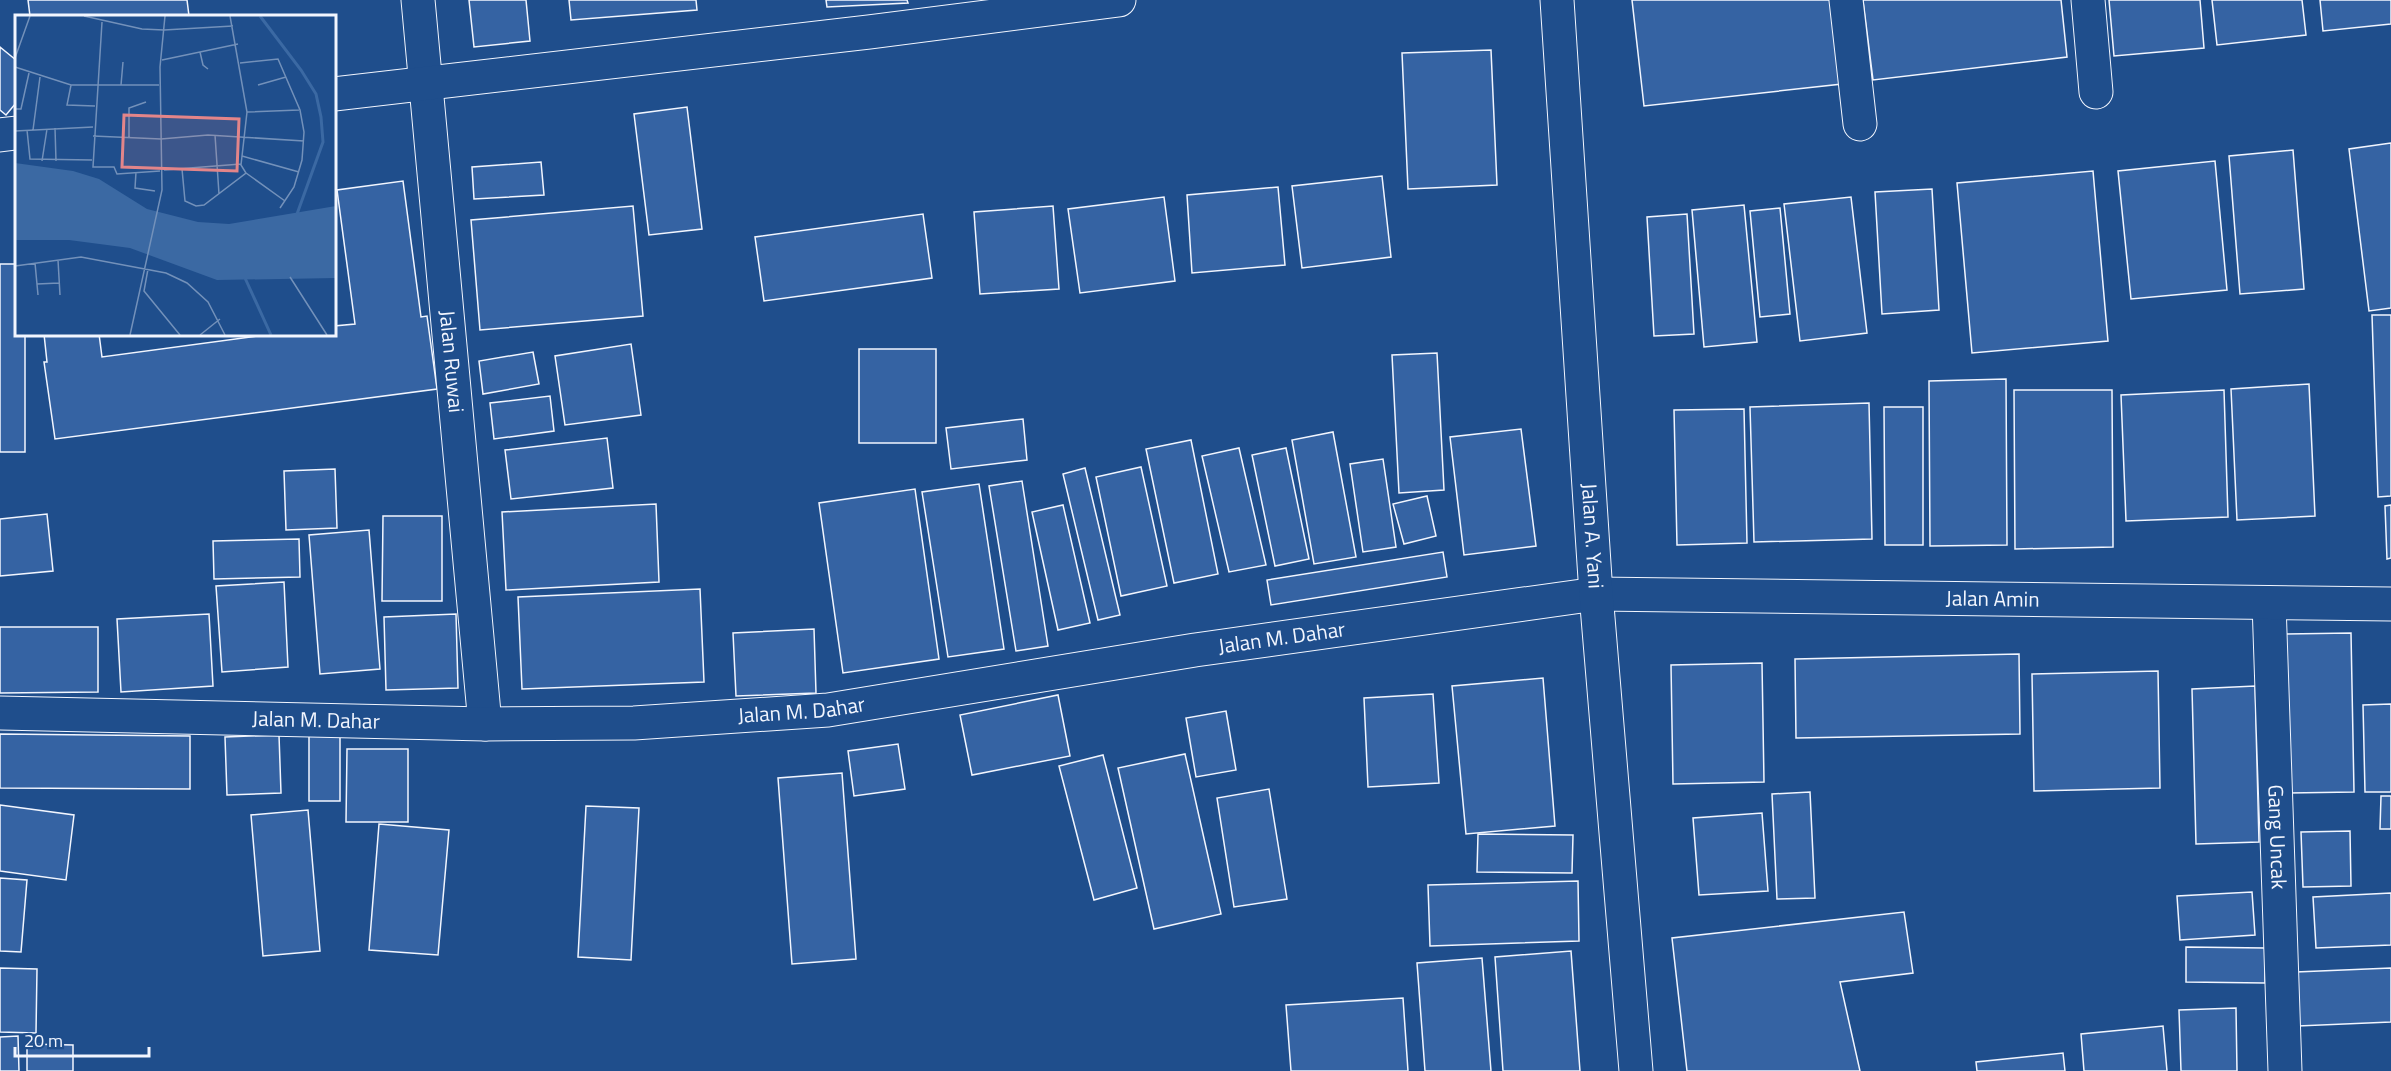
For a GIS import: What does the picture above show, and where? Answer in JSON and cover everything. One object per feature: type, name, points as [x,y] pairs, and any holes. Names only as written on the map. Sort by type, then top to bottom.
[{"type":"main road","name":"Jalan Ruwai","points":[[418,0],[485,724]]},
{"type":"main road","points":[[336,94],[869,32],[1119,0]]},
{"type":"main road","name":"Jalan A. Yani","points":[[1557,0],[1596,594],[1636,1071]]},
{"type":"main road","points":[[1846,0],[1860,124]]},
{"type":"main road","points":[[2088,0],[2096,92]]},
{"type":"main road","points":[[0,135],[15,133]]},
{"type":"main road","name":"Jalan Amin","points":[[1596,594],[2391,604]]},
{"type":"main road","name":"Jalan M. Dahar","points":[[0,713],[485,724],[634,723],[828,710],[1195,650],[1596,594]]},
{"type":"main road","name":"Gang Uncak","points":[[2269,603],[2285,1071]]},
{"type":"building","points":[[28,0],[187,0],[189,15],[30,15]]},
{"type":"building","points":[[469,0],[526,0],[530,41],[474,47]]},
{"type":"building","points":[[569,0],[696,0],[697,10],[571,20]]},
{"type":"building","points":[[826,0],[907,0],[908,3],[827,7]]},
{"type":"building","points":[[1632,0],[1833,0],[1842,84],[1644,106]]},
{"type":"building","points":[[1863,0],[2061,0],[2067,57],[1873,80]]},
{"type":"building","points":[[2109,0],[2200,0],[2204,48],[2114,56]]},
{"type":"building","points":[[2212,0],[2302,0],[2306,35],[2217,45]]},
{"type":"building","points":[[2320,0],[2391,0],[2391,24],[2323,31]]},
{"type":"building","points":[[0,47],[15,59],[15,104],[6,115],[0,110]]},
{"type":"building","points":[[1491,50],[1497,185],[1408,189],[1402,53]]},
{"type":"building","points":[[687,107],[702,229],[649,235],[634,114]]},
{"type":"building","points":[[2391,143],[2391,308],[2369,311],[2349,149]]},
{"type":"building","points":[[2293,150],[2304,289],[2240,294],[2229,156]]},
{"type":"building","points":[[2215,161],[2227,290],[2131,299],[2118,171]]},
{"type":"building","points":[[541,162],[544,195],[474,199],[472,167]]},
{"type":"building","points":[[2093,171],[2108,341],[1972,353],[1957,183]]},
{"type":"building","points":[[1382,176],[1391,257],[1302,268],[1292,186]]},
{"type":"building","points":[[403,181],[421,317],[427,316],[437,389],[55,439],[44,362],[47,362],[44,336],[99,336],[102,357],[257,336],[336,336],[336,326],[355,324],[337,190]]},
{"type":"building","points":[[1278,187],[1285,265],[1192,273],[1187,195]]},
{"type":"building","points":[[1932,189],[1939,310],[1882,314],[1875,192]]},
{"type":"building","points":[[1164,197],[1175,281],[1080,293],[1068,209]]},
{"type":"building","points":[[1851,197],[1867,333],[1800,341],[1784,204]]},
{"type":"building","points":[[1744,205],[1757,342],[1704,347],[1692,210]]},
{"type":"building","points":[[633,206],[643,316],[480,330],[471,220]]},
{"type":"building","points":[[1053,206],[1059,289],[980,294],[974,212]]},
{"type":"building","points":[[1780,208],[1790,314],[1760,317],[1750,211]]},
{"type":"building","points":[[923,214],[932,278],[764,301],[755,237]]},
{"type":"building","points":[[1687,214],[1694,334],[1654,336],[1647,217]]},
{"type":"building","points":[[0,264],[15,264],[15,336],[25,336],[25,452],[0,452]]},
{"type":"building","points":[[2372,315],[2391,315],[2391,496],[2378,497]]},
{"type":"building","points":[[631,344],[641,415],[565,425],[555,356]]},
{"type":"building","points":[[859,349],[936,349],[936,443],[859,443]]},
{"type":"building","points":[[533,352],[539,384],[483,394],[479,361]]},
{"type":"building","points":[[1437,353],[1444,490],[1399,493],[1392,355]]},
{"type":"building","points":[[2006,379],[2007,545],[1930,546],[1929,381]]},
{"type":"building","points":[[2309,384],[2315,516],[2237,520],[2231,389]]},
{"type":"building","points":[[2014,390],[2112,390],[2113,547],[2015,549]]},
{"type":"building","points":[[2224,390],[2228,517],[2126,521],[2121,395]]},
{"type":"building","points":[[550,396],[554,431],[494,439],[490,403]]},
{"type":"building","points":[[1869,403],[1872,539],[1754,542],[1750,407]]},
{"type":"building","points":[[1884,407],[1923,407],[1923,545],[1885,545]]},
{"type":"building","points":[[1744,409],[1747,543],[1677,545],[1674,410]]},
{"type":"building","points":[[1023,419],[1027,460],[951,469],[946,428]]},
{"type":"building","points":[[1521,429],[1536,546],[1464,555],[1450,437]]},
{"type":"building","points":[[1333,432],[1356,557],[1314,564],[1292,440]]},
{"type":"building","points":[[607,438],[613,488],[511,499],[505,450]]},
{"type":"building","points":[[1191,440],[1218,574],[1174,583],[1146,449]]},
{"type":"building","points":[[1239,448],[1266,565],[1229,572],[1202,456]]},
{"type":"building","points":[[1286,448],[1309,559],[1275,566],[1252,455]]},
{"type":"building","points":[[1383,459],[1396,547],[1363,552],[1350,464]]},
{"type":"building","points":[[1141,467],[1167,586],[1121,596],[1096,477]]},
{"type":"building","points":[[1085,468],[1120,615],[1098,620],[1063,474]]},
{"type":"building","points":[[335,469],[337,528],[286,530],[284,471]]},
{"type":"building","points":[[1022,481],[1048,646],[1016,651],[989,486]]},
{"type":"building","points":[[979,484],[1004,649],[948,657],[922,492]]},
{"type":"building","points":[[915,489],[939,659],[843,673],[819,503]]},
{"type":"building","points":[[1427,496],[1436,536],[1404,544],[1393,504]]},
{"type":"building","points":[[656,504],[659,582],[506,590],[502,512]]},
{"type":"building","points":[[1063,505],[1090,623],[1058,630],[1032,512]]},
{"type":"building","points":[[2391,505],[2391,558],[2387,559],[2385,506]]},
{"type":"building","points":[[47,514],[53,571],[0,576],[0,519]]},
{"type":"building","points":[[383,516],[442,516],[442,601],[382,601]]},
{"type":"building","points":[[369,530],[380,669],[320,674],[309,535]]},
{"type":"building","points":[[299,539],[300,577],[214,579],[213,541]]},
{"type":"building","points":[[1443,552],[1447,577],[1271,605],[1267,580]]},
{"type":"building","points":[[284,582],[288,667],[222,672],[216,586]]},
{"type":"building","points":[[700,589],[704,682],[522,689],[518,597]]},
{"type":"building","points":[[209,614],[213,686],[121,692],[117,619]]},
{"type":"building","points":[[456,614],[458,688],[386,690],[384,617]]},
{"type":"building","points":[[0,627],[98,627],[98,692],[0,693]]},
{"type":"building","points":[[814,629],[816,693],[736,696],[733,633]]},
{"type":"building","points":[[2351,633],[2354,792],[2289,793],[2286,634]]},
{"type":"building","points":[[2019,654],[2020,734],[1796,738],[1795,659]]},
{"type":"building","points":[[1762,663],[1764,782],[1673,784],[1671,665]]},
{"type":"building","points":[[2158,671],[2160,788],[2034,791],[2032,674]]},
{"type":"building","points":[[1543,678],[1555,826],[1466,834],[1452,686]]},
{"type":"building","points":[[2255,686],[2259,842],[2196,844],[2192,689]]},
{"type":"building","points":[[1433,694],[1439,783],[1368,787],[1364,698]]},
{"type":"building","points":[[1058,695],[1070,756],[972,775],[960,715]]},
{"type":"building","points":[[2391,704],[2391,792],[2365,792],[2363,705]]},
{"type":"building","points":[[1226,711],[1236,770],[1196,777],[1186,718]]},
{"type":"building","points":[[0,734],[190,736],[190,789],[0,788]]},
{"type":"building","points":[[279,735],[281,793],[227,795],[225,737]]},
{"type":"building","points":[[340,735],[340,801],[309,801],[309,736]]},
{"type":"building","points":[[898,744],[905,789],[854,796],[848,751]]},
{"type":"building","points":[[347,749],[408,749],[408,822],[346,822]]},
{"type":"building","points":[[1185,754],[1221,914],[1154,929],[1118,768]]},
{"type":"building","points":[[1103,755],[1137,888],[1094,900],[1059,766]]},
{"type":"building","points":[[842,773],[856,959],[792,964],[778,778]]},
{"type":"building","points":[[1269,789],[1287,899],[1234,907],[1217,798]]},
{"type":"building","points":[[1810,792],[1815,898],[1777,899],[1772,794]]},
{"type":"building","points":[[2381,796],[2391,796],[2391,829],[2380,829]]},
{"type":"building","points":[[0,805],[74,815],[66,880],[0,871]]},
{"type":"building","points":[[586,806],[639,808],[631,960],[578,957]]},
{"type":"building","points":[[308,810],[320,951],[263,956],[251,815]]},
{"type":"building","points":[[1762,813],[1768,891],[1699,895],[1693,818]]},
{"type":"building","points":[[379,824],[449,830],[438,955],[369,950]]},
{"type":"building","points":[[2350,831],[2351,886],[2303,887],[2301,832]]},
{"type":"building","points":[[1478,834],[1573,835],[1572,873],[1477,872]]},
{"type":"building","points":[[0,878],[27,880],[21,952],[0,951]]},
{"type":"building","points":[[1578,881],[1579,941],[1430,946],[1428,885]]},
{"type":"building","points":[[2252,892],[2255,935],[2180,940],[2177,896]]},
{"type":"building","points":[[2391,893],[2391,945],[2316,948],[2313,897]]},
{"type":"building","points":[[1904,912],[1913,973],[1840,982],[1860,1071],[1687,1071],[1672,938]]},
{"type":"building","points":[[2186,947],[2265,948],[2265,983],[2186,982]]},
{"type":"building","points":[[1571,951],[1580,1071],[1503,1071],[1495,957]]},
{"type":"building","points":[[1482,958],[1491,1071],[1425,1071],[1417,963]]},
{"type":"building","points":[[0,968],[37,969],[36,1033],[0,1032]]},
{"type":"building","points":[[2391,968],[2391,1022],[2298,1026],[2296,972]]},
{"type":"building","points":[[1403,998],[1408,1071],[1291,1071],[1286,1005]]},
{"type":"building","points":[[2236,1008],[2237,1071],[2181,1071],[2179,1010]]},
{"type":"building","points":[[2163,1026],[2167,1071],[2084,1071],[2081,1034]]},
{"type":"building","points":[[18,1036],[19,1071],[0,1071],[0,1037]]},
{"type":"building","points":[[27,1044],[73,1045],[73,1071],[27,1071]]},
{"type":"building","points":[[2063,1053],[2065,1071],[1977,1071],[1976,1062]]}]
